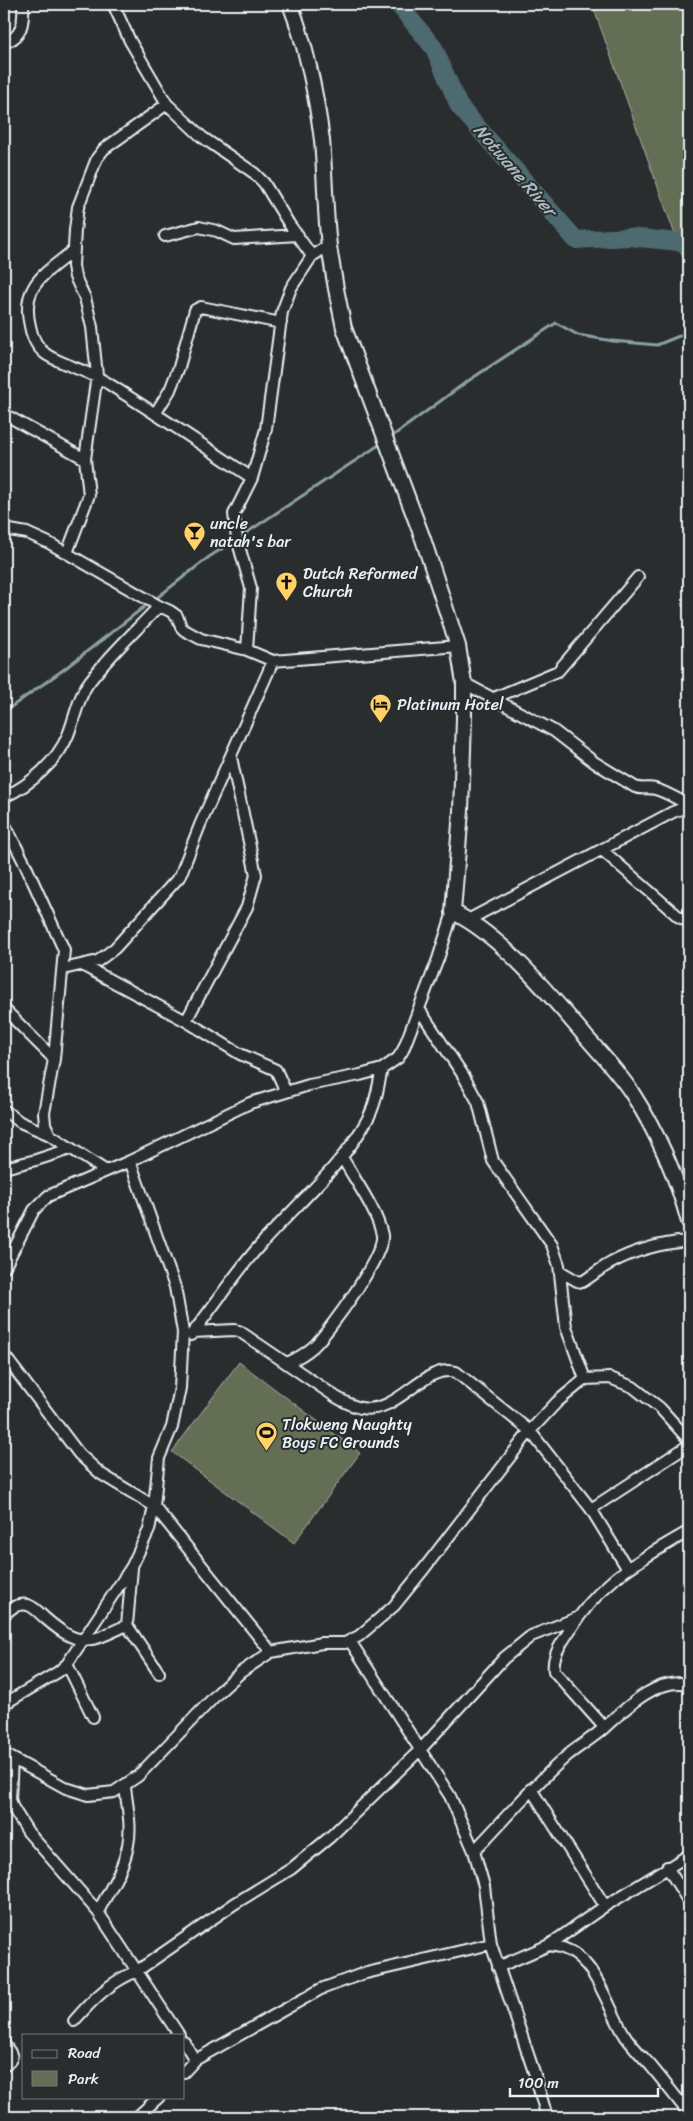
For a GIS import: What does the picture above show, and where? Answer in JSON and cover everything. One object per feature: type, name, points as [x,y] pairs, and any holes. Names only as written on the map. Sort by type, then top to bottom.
[{"type":"street","points":[[4,42],[9,41],[20,29],[23,22],[23,4]]},
{"type":"street","points":[[113,4],[130,41],[167,104],[202,136],[241,166],[254,173],[264,183],[289,224],[312,256]]},
{"type":"street","points":[[4,1268],[40,1202],[54,1193],[106,1172],[250,1103],[286,1092],[382,1069],[398,1058],[403,1050],[438,959],[453,912],[461,811],[464,683],[458,646],[423,539],[344,328],[336,294],[329,245],[322,140],[314,86],[301,31],[290,4]]},
{"type":"street","points":[[67,553],[89,495],[85,459],[97,375],[92,327],[85,298],[75,277],[74,250],[78,207],[98,158],[104,149],[167,104]]},
{"type":"street","points":[[165,236],[199,227],[208,227],[234,239],[298,235]]},
{"type":"street","points":[[247,650],[250,588],[237,539],[234,518],[252,478],[266,429],[282,312],[291,288],[312,256],[329,245]]},
{"type":"street","points":[[74,250],[36,281],[30,291],[27,314],[38,346],[44,353],[97,375],[252,478]]},
{"type":"street","points":[[155,414],[170,390],[179,367],[195,310],[201,307],[281,323]]},
{"type":"street","points":[[4,414],[85,459]]},
{"type":"street","points":[[5,527],[27,533],[67,553],[159,606],[170,610],[177,616],[184,630],[201,639],[247,650],[273,661],[458,646]]},
{"type":"street","points":[[494,698],[558,671],[638,577]]},
{"type":"street","points":[[4,797],[22,787],[49,764],[60,750],[68,734],[77,702],[86,687],[97,672],[159,606]]},
{"type":"street","points":[[63,969],[98,960],[115,948],[180,876],[200,824],[273,661]]},
{"type":"street","points":[[464,683],[554,731],[594,762],[635,787],[641,789],[653,788],[662,791],[689,806]]},
{"type":"street","points":[[186,1021],[247,907],[256,875],[231,758]]},
{"type":"street","points":[[468,920],[673,812],[689,806]]},
{"type":"street","points":[[4,823],[64,950],[54,1059],[44,1112],[45,1124],[50,1135]]},
{"type":"street","points":[[602,850],[679,917],[689,922]]},
{"type":"street","points":[[453,912],[468,920],[532,976],[631,1091],[651,1126],[682,1194],[689,1222]]},
{"type":"street","points":[[82,965],[186,1021],[280,1076],[286,1092]]},
{"type":"street","points":[[4,1009],[54,1059]]},
{"type":"street","points":[[419,1009],[463,1075],[478,1102],[493,1161],[552,1245],[560,1271],[566,1327],[585,1379]]},
{"type":"street","points":[[182,1346],[227,1285],[260,1245],[342,1157],[368,1119],[382,1069]]},
{"type":"street","points":[[4,1110],[20,1122],[50,1135],[106,1172]]},
{"type":"street","points":[[4,1168],[70,1149]]},
{"type":"street","points":[[287,1363],[299,1358],[314,1346],[366,1275],[379,1252],[382,1236],[377,1219],[342,1157]]},
{"type":"street","points":[[4,1704],[58,1672],[67,1664],[132,1566],[148,1530],[154,1506],[159,1458],[172,1427],[180,1388],[183,1332],[176,1287],[130,1160]]},
{"type":"street","points":[[560,1271],[574,1280],[582,1282],[611,1263],[643,1250],[673,1242],[689,1241]]},
{"type":"street","points":[[193,1332],[239,1331],[336,1397],[352,1406],[363,1409],[390,1404],[428,1378],[442,1372],[456,1372],[530,1431],[591,1509],[627,1568]]},
{"type":"street","points":[[4,1356],[79,1454],[101,1474],[154,1506],[271,1652]]},
{"type":"street","points":[[8,1757],[66,1788],[88,1795],[114,1792],[138,1776],[219,1692],[241,1672],[271,1652],[322,1643],[344,1643],[350,1641],[368,1629],[394,1606],[530,1431],[557,1402],[585,1379],[610,1378],[633,1387],[660,1408],[689,1440]]},
{"type":"street","points":[[591,1509],[689,1445]]},
{"type":"street","points":[[604,1728],[554,1671],[554,1658],[577,1618],[592,1599],[627,1568],[689,1530]]},
{"type":"street","points":[[132,1566],[127,1625],[159,1673]]},
{"type":"street","points":[[113,1595],[130,1599]]},
{"type":"street","points":[[4,1615],[12,1608],[22,1604],[28,1605],[35,1608],[65,1633],[83,1641],[102,1637],[127,1625]]},
{"type":"street","points":[[74,2021],[106,1988],[119,1978],[136,1970],[234,1904],[291,1869],[330,1837],[420,1749],[504,1658],[531,1636],[577,1618]]},
{"type":"street","points":[[350,1641],[450,1796],[474,1851],[484,1886],[491,1944],[535,2075],[547,2117]]},
{"type":"street","points":[[67,1664],[93,1717]]},
{"type":"street","points":[[474,1851],[531,1789],[568,1755],[604,1728],[619,1712],[656,1689],[670,1684],[689,1684]]},
{"type":"street","points":[[8,1757],[10,1799],[13,1808],[28,1832],[98,1912],[178,2034]]},
{"type":"street","points":[[98,1912],[122,1866],[129,1844],[129,1819],[125,1786]]},
{"type":"street","points":[[531,1789],[605,1906]]},
{"type":"street","points":[[498,1967],[549,1945],[605,1906],[666,1867],[689,1855]]},
{"type":"street","points":[[666,1867],[689,1902]]},
{"type":"street","points":[[185,2071],[195,2060],[321,1989],[362,1974],[491,1944]]},
{"type":"street","points":[[549,1945],[563,1946],[574,1953],[588,1967],[608,2000],[626,2036],[689,2114]]},
{"type":"street","points":[[4,2044],[11,2052],[12,2058],[4,2066]]},
{"type":"street","points":[[185,2044],[195,2060]]},
{"type":"street","points":[[137,2117],[158,2098]]},
{"type":"green space","points":[[592,4],[689,4],[689,269],[686,265]]},
{"type":"green space","name":"Tlokweng Naughty Boys FC Grounds","points":[[239,1362],[360,1453],[294,1543],[172,1452]]},
{"type":"waterway","name":"Notwane River","points":[[398,4],[434,48],[459,106],[576,240],[629,237],[689,243]]},
{"type":"waterway","points":[[394,435],[465,383],[556,323],[578,335],[613,341],[657,345],[689,332]]},
{"type":"waterway","points":[[240,537],[379,445]]},
{"type":"waterway","points":[[158,597],[209,557],[234,541]]},
{"type":"waterway","points":[[4,712],[63,670],[144,607]]},
{"type":"place","name":"uncle natah's bar","points":[[194,551]]},
{"type":"place","name":"Dutch Reformed Church","points":[[287,601]]},
{"type":"place","name":"Platinum Hotel","points":[[381,723]]},
{"type":"place","name":"Tlokweng Naughty Boys FC Grounds","points":[[266,1452]]}]
